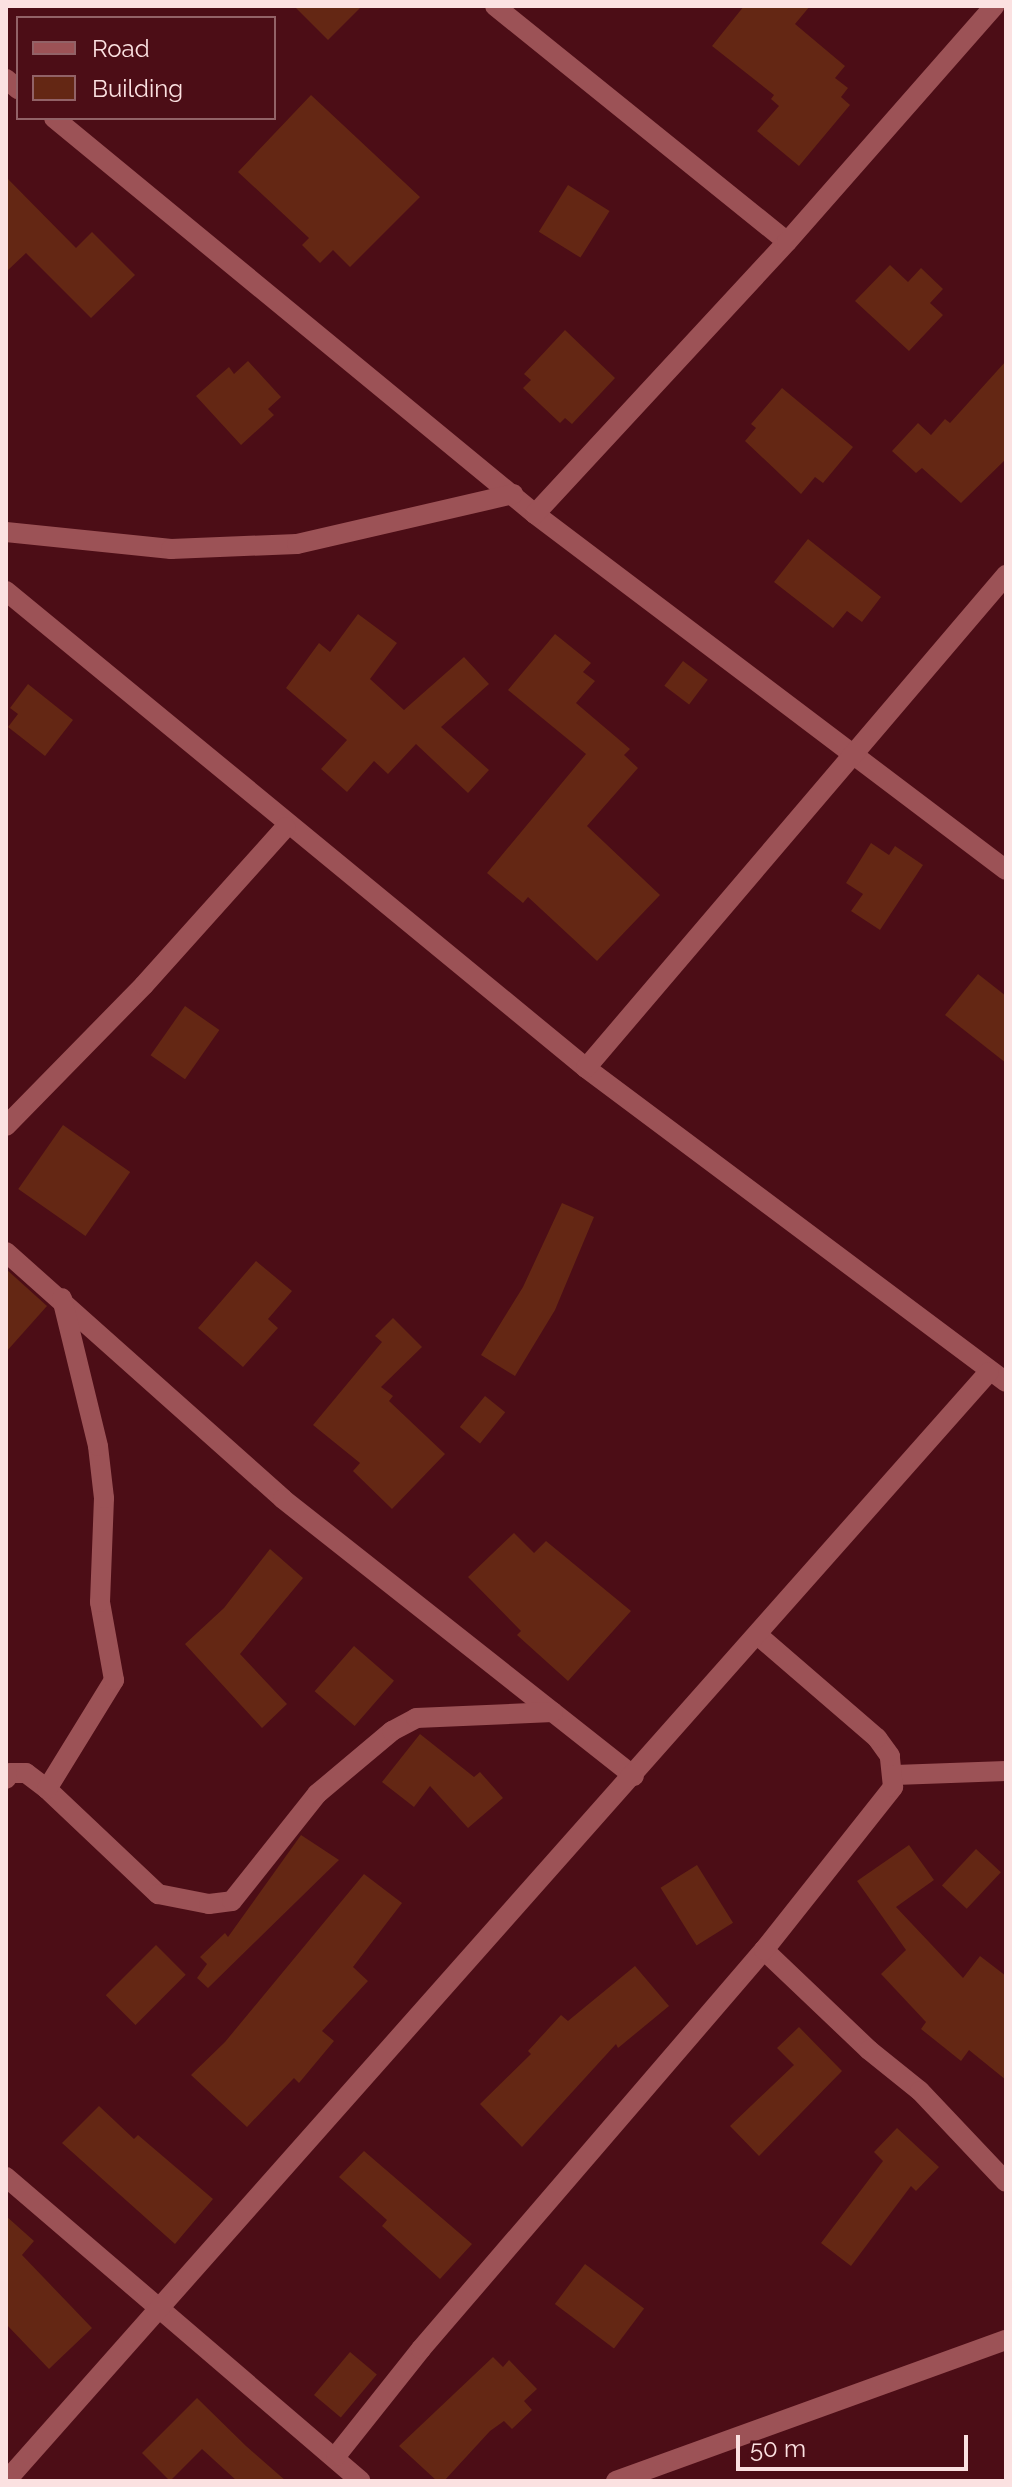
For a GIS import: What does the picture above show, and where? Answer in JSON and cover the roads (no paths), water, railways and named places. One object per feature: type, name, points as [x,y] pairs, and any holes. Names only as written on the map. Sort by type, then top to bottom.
[{"type":"street","points":[[495,6],[787,242]]},
{"type":"street","points":[[535,514],[787,242],[994,6]]},
{"type":"street","points":[[56,120],[535,514],[1006,870]]},
{"type":"street","points":[[6,532],[171,549],[297,544],[513,494]]},
{"type":"street","points":[[586,1068],[1006,575]]},
{"type":"street","points":[[6,591],[286,827],[586,1068],[997,1377],[759,1636],[6,2481]]},
{"type":"street","points":[[8,1116],[144,985],[286,827]]},
{"type":"street","points":[[6,1252],[62,1298],[283,1499],[634,1776]]},
{"type":"street","points":[[47,1789],[114,1680],[100,1602],[104,1498],[98,1446],[62,1298]]},
{"type":"street","points":[[336,2456],[421,2349],[764,1950],[884,1801],[895,1775],[890,1756],[877,1738],[759,1636]]},
{"type":"street","points":[[6,1779],[10,1773],[26,1773],[158,1894],[189,1903],[232,1901],[317,1794],[392,1731],[416,1718],[553,1712]]},
{"type":"street","points":[[895,1775],[1006,1771]]},
{"type":"street","points":[[764,1950],[869,2050],[920,2091],[1006,2182]]},
{"type":"street","points":[[6,2177],[336,2456],[361,2481]]},
{"type":"street","points":[[616,2481],[1006,2340]]}]
